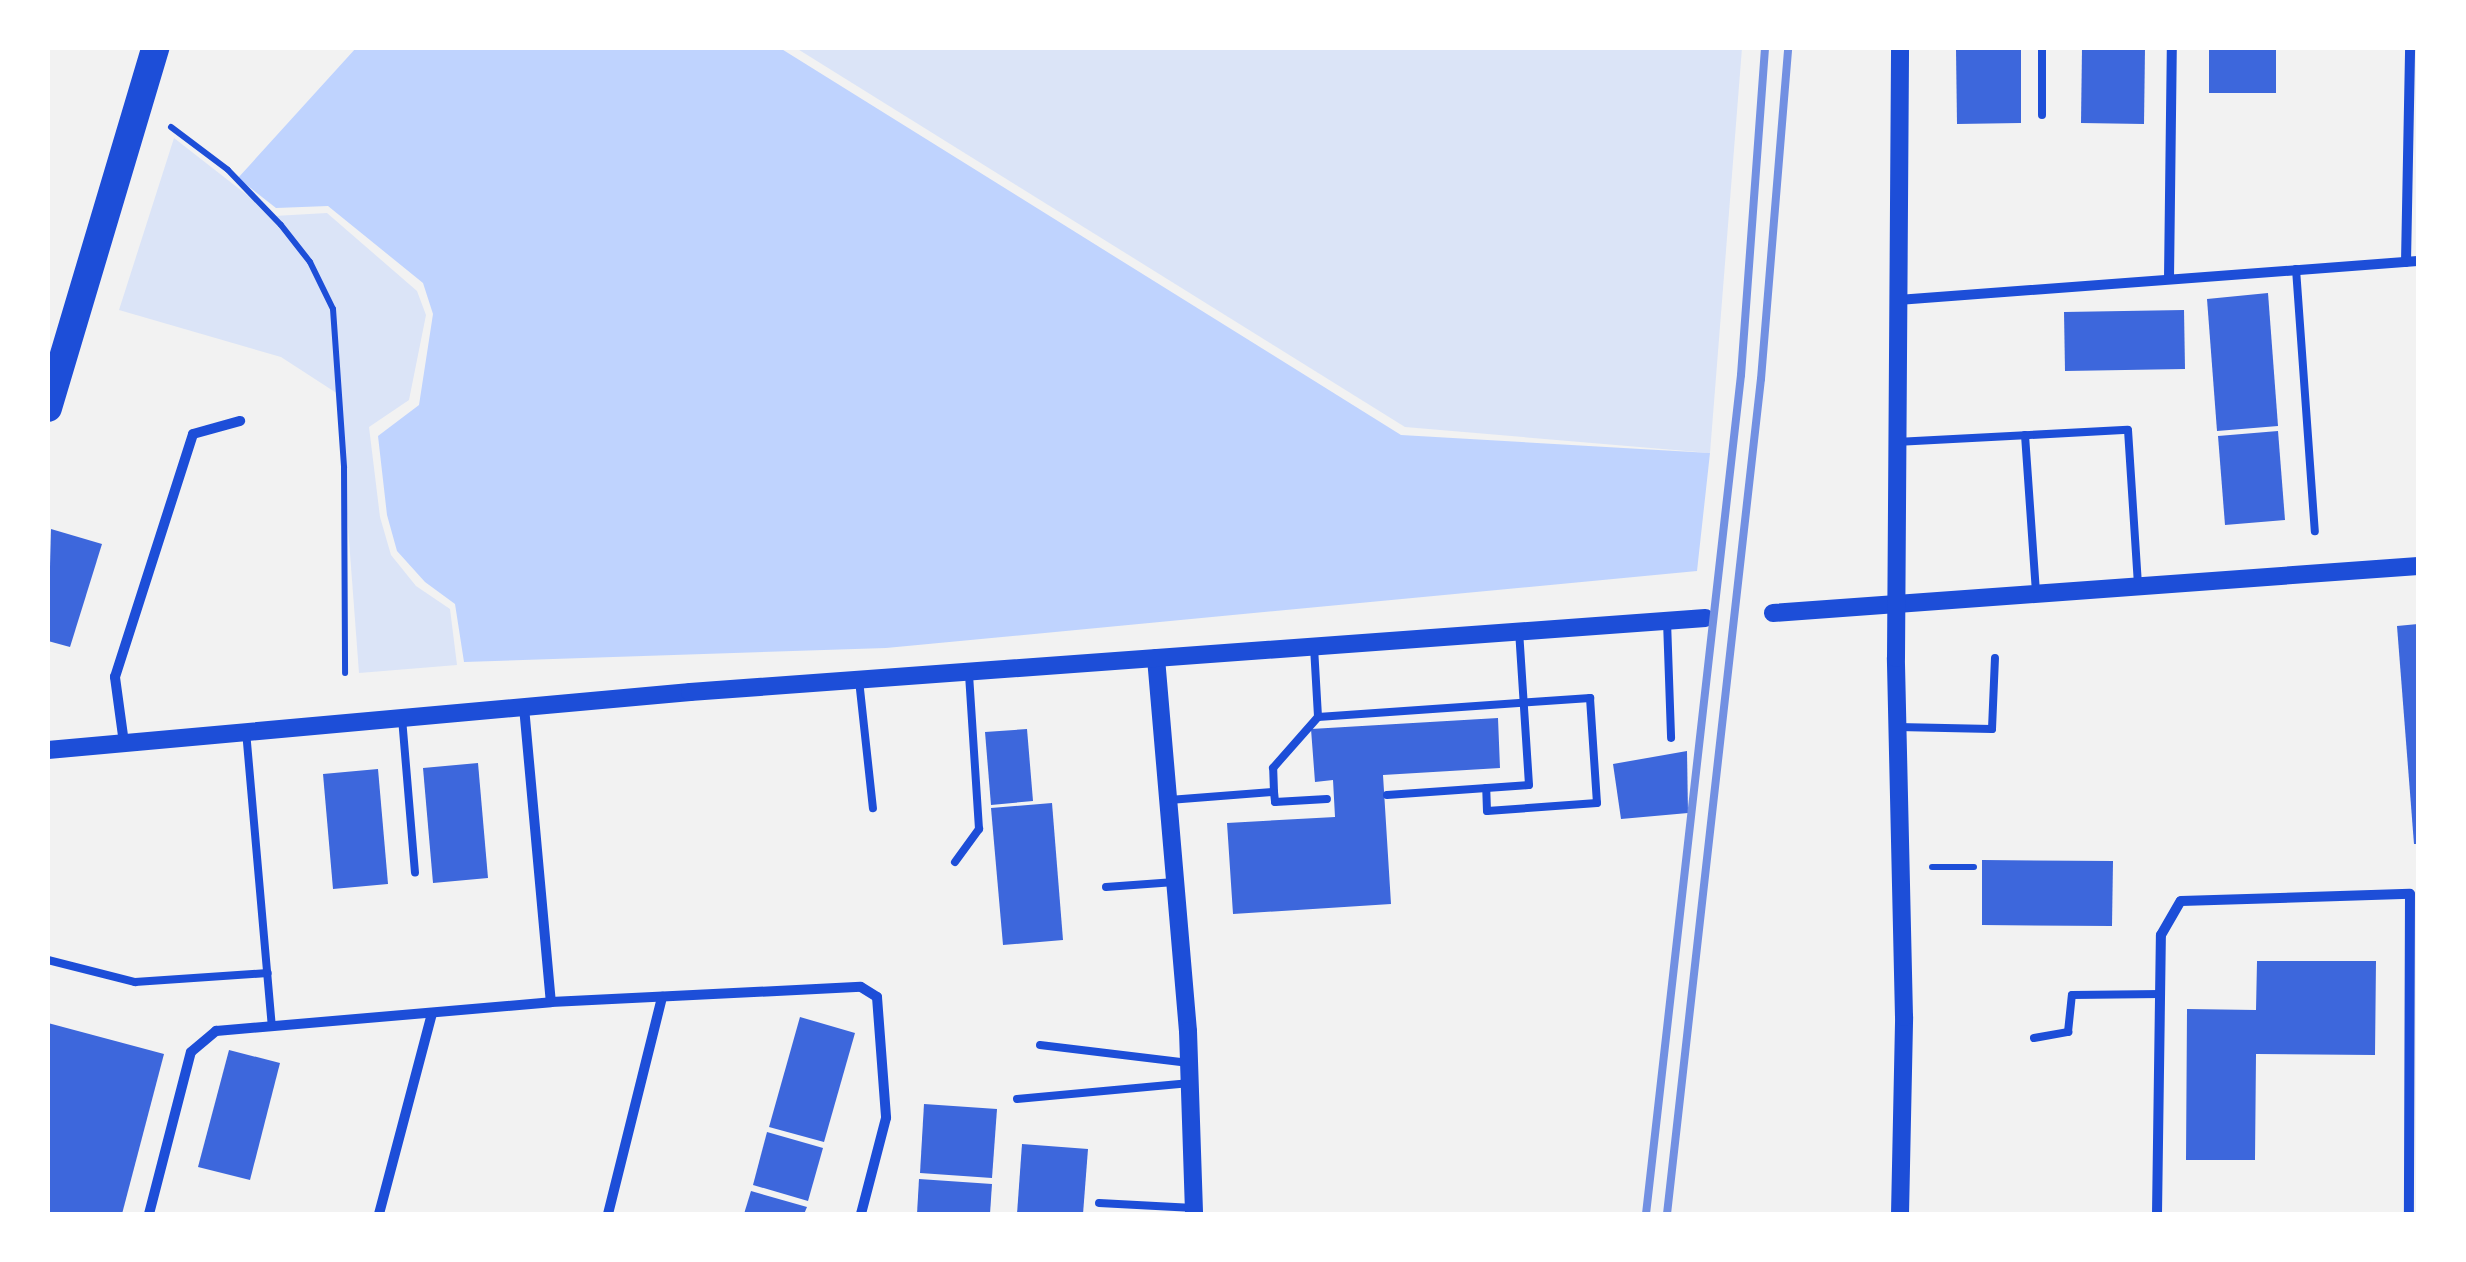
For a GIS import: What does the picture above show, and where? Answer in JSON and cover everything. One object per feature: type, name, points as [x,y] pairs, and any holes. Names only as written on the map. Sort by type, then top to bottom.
[{"type":"highway","points":[[48,408],[156,48]]},
{"type":"street","points":[[1900,48],[1896,442],[1904,1018],[1900,1214]]},
{"type":"street","points":[[2169,278],[2172,48]]},
{"type":"street","points":[[1897,300],[2412,262],[2410,48]]},
{"type":"street","points":[[124,743],[116,677],[193,434],[240,420]]},
{"type":"street","points":[[1773,613],[1899,600],[2418,566]]},
{"type":"street","points":[[48,750],[859,680],[1706,618]]},
{"type":"street","points":[[1156,658],[1189,1064],[1194,1211]]},
{"type":"street","points":[[524,707],[551,1002]]},
{"type":"street","points":[[2157,1214],[2161,935],[2181,900],[2414,894],[2409,1214]]},
{"type":"street","points":[[149,1214],[191,1052],[216,1031],[551,1002],[861,986],[878,997],[886,1118],[862,1214]]},
{"type":"street","points":[[608,1214],[662,997]]},
{"type":"street","points":[[379,1214],[432,1014]]},
{"type":"lane","points":[[2042,48],[2042,115]]},
{"type":"lane","points":[[2296,269],[2315,530]]},
{"type":"lane","points":[[1896,442],[2128,430],[2138,585]]},
{"type":"lane","points":[[2025,435],[2036,591]]},
{"type":"lane","points":[[1667,621],[1671,738]]},
{"type":"lane","points":[[1387,795],[1529,785],[1519,632]]},
{"type":"lane","points":[[1314,647],[1318,717],[1273,768],[1274,792],[1276,802],[1327,799]]},
{"type":"lane","points":[[1898,727],[1992,729],[1995,658]]},
{"type":"lane","points":[[955,862],[979,830],[969,672]]},
{"type":"lane","points":[[859,680],[872,808]]},
{"type":"lane","points":[[1318,717],[1358,719],[1450,713],[1590,698],[1597,803],[1488,811],[1486,788]]},
{"type":"lane","points":[[402,718],[415,872]]},
{"type":"lane","points":[[246,732],[272,1026]]},
{"type":"lane","points":[[1454,775],[1455,790]]},
{"type":"lane","points":[[1407,778],[1408,793]]},
{"type":"lane","points":[[1168,800],[1274,792]]},
{"type":"lane","points":[[1106,887],[1175,882]]},
{"type":"lane","points":[[48,960],[136,982],[268,973]]},
{"type":"lane","points":[[2034,1038],[2068,1032],[2072,994],[2160,994]]},
{"type":"lane","points":[[1040,1045],[1189,1064]]},
{"type":"lane","points":[[1017,1100],[1190,1084]]},
{"type":"lane","points":[[1099,1203],[1194,1211]]},
{"type":"path","points":[[171,127],[228,170],[282,225],[310,262],[333,309],[344,468],[345,673]]},
{"type":"path","points":[[1932,867],[1974,866]]},
{"type":"shaded area","points":[[796,48],[1742,48],[1710,453],[1405,427]]},
{"type":"shaded area","points":[[174,138],[274,216],[327,213],[417,291],[426,315],[409,400],[369,427],[380,517],[391,555],[416,586],[450,609],[457,665],[359,673],[338,394],[281,357],[119,310]]},
{"type":"water","points":[[356,48],[780,48],[1401,435],[1710,453],[1697,571],[886,648],[464,662],[455,604],[425,582],[397,551],[387,515],[378,436],[419,405],[433,314],[423,283],[328,206],[276,208],[238,178]]},
{"type":"building","points":[[2021,48],[2021,123],[1957,124],[1956,49]]},
{"type":"building","points":[[2082,48],[2145,48],[2144,124],[2081,123]]},
{"type":"building","points":[[2209,48],[2276,48],[2276,93],[2209,93]]},
{"type":"building","points":[[2268,293],[2278,426],[2217,431],[2207,299]]},
{"type":"building","points":[[2184,310],[2185,369],[2065,371],[2064,312]]},
{"type":"building","points":[[2278,431],[2285,520],[2225,525],[2218,436]]},
{"type":"building","points":[[51,529],[102,544],[70,647],[48,641]]},
{"type":"building","points":[[2418,624],[2418,844],[2414,844],[2397,626]]},
{"type":"building","points":[[1498,718],[1500,768],[1383,775],[1391,904],[1233,914],[1227,823],[1335,817],[1333,780],[1315,782],[1311,729]]},
{"type":"building","points":[[1027,729],[1033,801],[991,805],[985,732]]},
{"type":"building","points":[[1687,751],[1688,813],[1621,819],[1613,764]]},
{"type":"building","points":[[478,763],[488,878],[433,883],[423,768]]},
{"type":"building","points":[[378,769],[388,884],[333,889],[323,774]]},
{"type":"building","points":[[1052,803],[1063,940],[1003,945],[991,808]]},
{"type":"building","points":[[1982,860],[2113,861],[2112,926],[1982,925]]},
{"type":"building","points":[[2257,961],[2376,961],[2375,1055],[2256,1054],[2255,1160],[2186,1160],[2187,1009],[2256,1010]]},
{"type":"building","points":[[800,1017],[855,1033],[824,1142],[769,1127]]},
{"type":"building","points":[[48,1023],[164,1054],[122,1214],[48,1214]]},
{"type":"building","points":[[229,1050],[280,1063],[250,1180],[198,1167]]},
{"type":"building","points":[[924,1104],[997,1109],[992,1178],[920,1173]]},
{"type":"building","points":[[767,1132],[823,1148],[808,1201],[753,1185]]},
{"type":"building","points":[[1022,1144],[1088,1149],[1083,1214],[1017,1214]]},
{"type":"building","points":[[919,1179],[992,1184],[990,1214],[917,1214]]},
{"type":"building","points":[[751,1191],[807,1207],[804,1214],[744,1214]]},
{"type":"railway","points":[[1646,1214],[1741,375],[1765,48]]},
{"type":"railway","points":[[1667,1214],[1761,379],[1788,48]]}]
